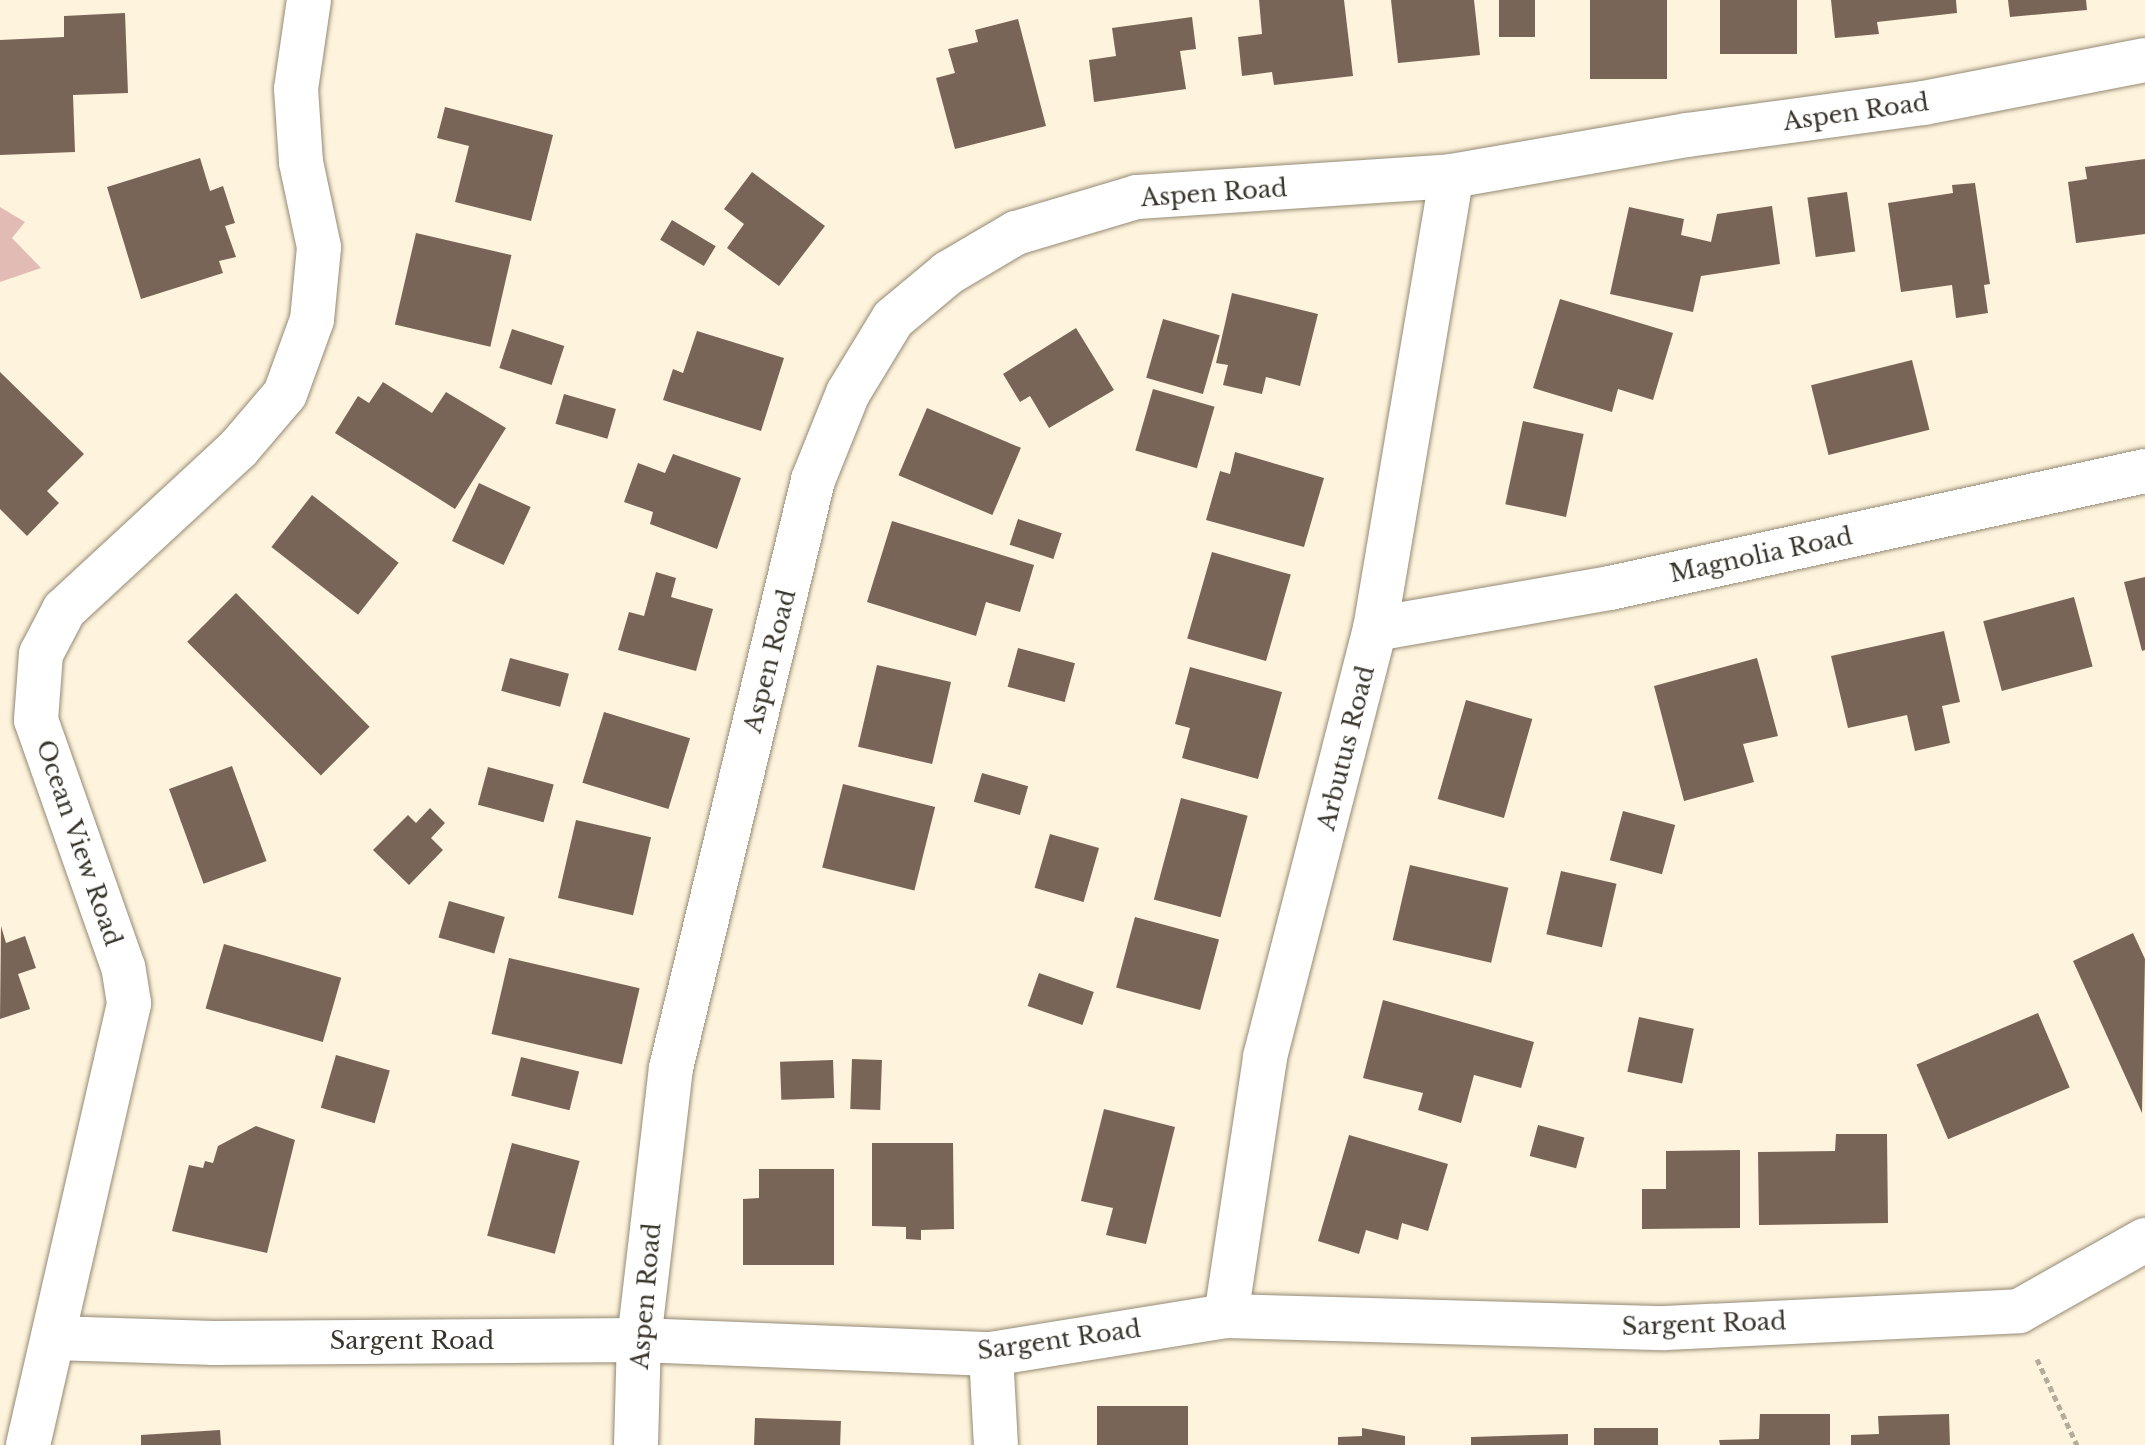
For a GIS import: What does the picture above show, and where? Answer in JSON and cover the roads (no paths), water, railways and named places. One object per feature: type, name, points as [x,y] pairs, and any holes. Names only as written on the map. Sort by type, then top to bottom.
[{"type":"street","name":"Ocean View Road","points":[[28,1445],[129,1003],[123,967],[18,724],[41,654],[64,610],[238,449],[285,394],[312,320],[319,247],[301,162],[296,89],[309,0]]},
{"type":"street","name":"Aspen Road","points":[[636,1445],[639,1340],[671,1068],[813,480],[848,393],[893,319],[948,273],[1016,233],[1137,197],[1452,176],[1687,135],[1924,103],[2145,60]]},
{"type":"street","name":"Arbutus Road","points":[[1226,1316],[1265,1057],[1375,629],[1452,176]]},
{"type":"street","name":"Magnolia Road","points":[[1375,629],[1610,588],[2145,471]]},
{"type":"street","name":"Sargent Road","points":[[53,1338],[214,1343],[639,1340],[991,1354],[1226,1316],[1665,1328],[2015,1311],[2145,1240]]},
{"type":"street","points":[[991,1354],[996,1445]]}]
